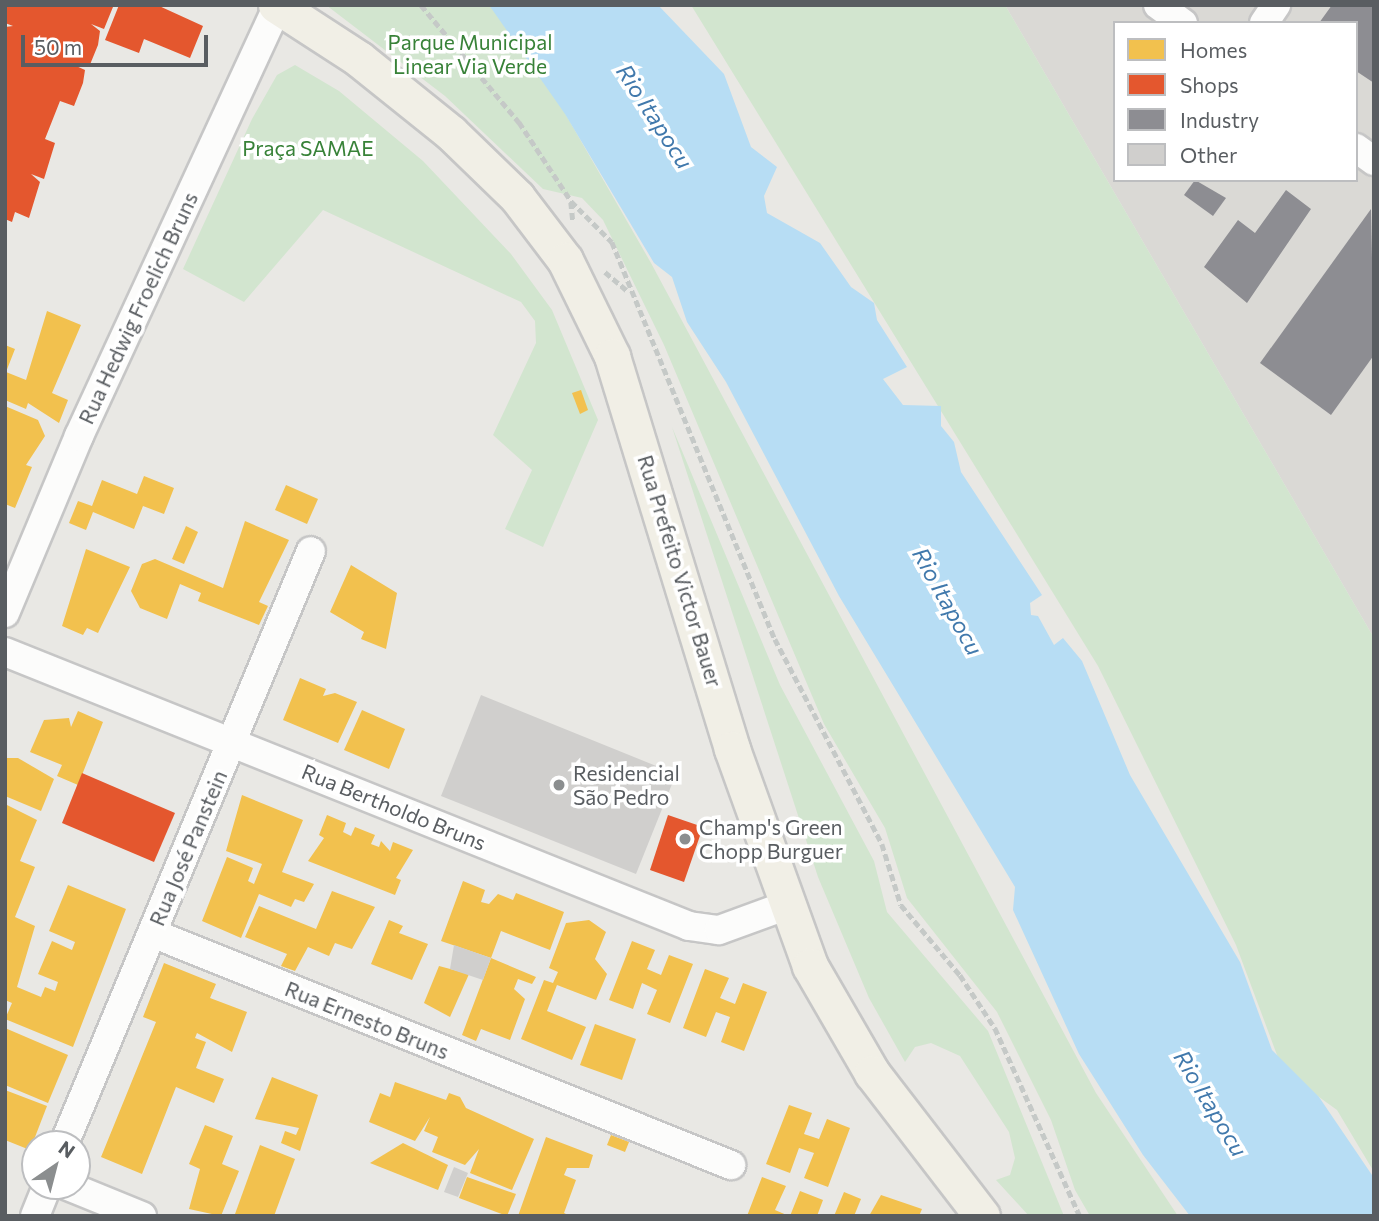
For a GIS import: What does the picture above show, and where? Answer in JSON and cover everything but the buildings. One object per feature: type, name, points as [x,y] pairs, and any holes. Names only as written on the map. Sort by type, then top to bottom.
[{"type":"main road","name":"Rua Prefeito Victor Bauer","points":[[277,6],[359,59],[442,125],[517,197],[565,260],[612,356],[653,477],[785,906],[849,1037],[969,1210]]},
{"type":"street","points":[[1158,5],[1180,21]]},
{"type":"street","points":[[1265,21],[1276,5]]},
{"type":"street","name":"Rua Hedwig Froelich Bruns","points":[[5,613],[79,436],[277,6]]},
{"type":"street","points":[[1358,149],[1374,161]]},
{"type":"street","name":"Rua José Panstein","points":[[70,1130],[312,551]]},
{"type":"street","name":"Rua Bertholdo Bruns","points":[[5,652],[689,926],[719,930],[785,906]]},
{"type":"street","name":"Rua Ernesto Bruns","points":[[152,933],[731,1165]]},
{"type":"street","points":[[91,1195],[142,1216]]},
{"type":"path","points":[[421,5],[519,122],[571,201],[612,242],[629,291],[807,711],[887,855],[901,905],[960,975],[995,1028],[1080,1216]]},
{"type":"shaded area","points":[[1005,5],[1374,5],[1374,638]]},
{"type":"green space","name":"Parque Municipal Linear Via Verde","points":[[326,5],[493,5],[558,101],[651,263],[1096,1093],[1178,1216],[1090,1216],[1075,1190],[1051,1120],[997,1012],[907,898],[885,828],[824,724],[664,345],[603,220],[582,198],[543,189],[445,96]]},
{"type":"green space","points":[[691,5],[1005,5],[1374,638],[1374,1172],[1337,1110],[1283,1071],[1236,945],[1098,666]]},
{"type":"green space","name":"Praça SAMAE","points":[[295,65],[339,91],[423,161],[511,254],[552,310],[598,420],[543,547],[505,529],[532,470],[493,435],[536,343],[535,321],[521,302],[323,210],[244,302],[183,269],[252,119],[277,75]]},
{"type":"green space","points":[[672,427],[780,685],[874,861],[887,912],[988,1031],[1064,1216],[1029,1216],[996,1180],[1010,1175],[1015,1158],[1009,1132],[960,1056],[931,1043],[915,1047],[905,1062],[869,998],[818,877]]},
{"type":"water","name":"Rio Itapocu","points":[[489,5],[658,5],[724,74],[751,147],[777,167],[764,196],[767,213],[820,243],[851,287],[874,303],[877,320],[907,367],[883,379],[903,405],[941,406],[941,426],[954,442],[961,472],[1042,595],[1030,603],[1031,615],[1038,616],[1054,645],[1063,638],[1082,661],[1130,775],[1240,962],[1272,1050],[1319,1097],[1374,1178],[1374,1216],[1190,1216],[1143,1155],[1079,1054],[1013,910],[1015,887],[839,596],[726,382],[687,322],[672,277],[654,263],[565,114]]},
{"type":"place","name":"Residencial São Pedro","points":[[559,785]]},
{"type":"place","name":"Champ's Green Chopp Burguer","points":[[685,839]]}]
